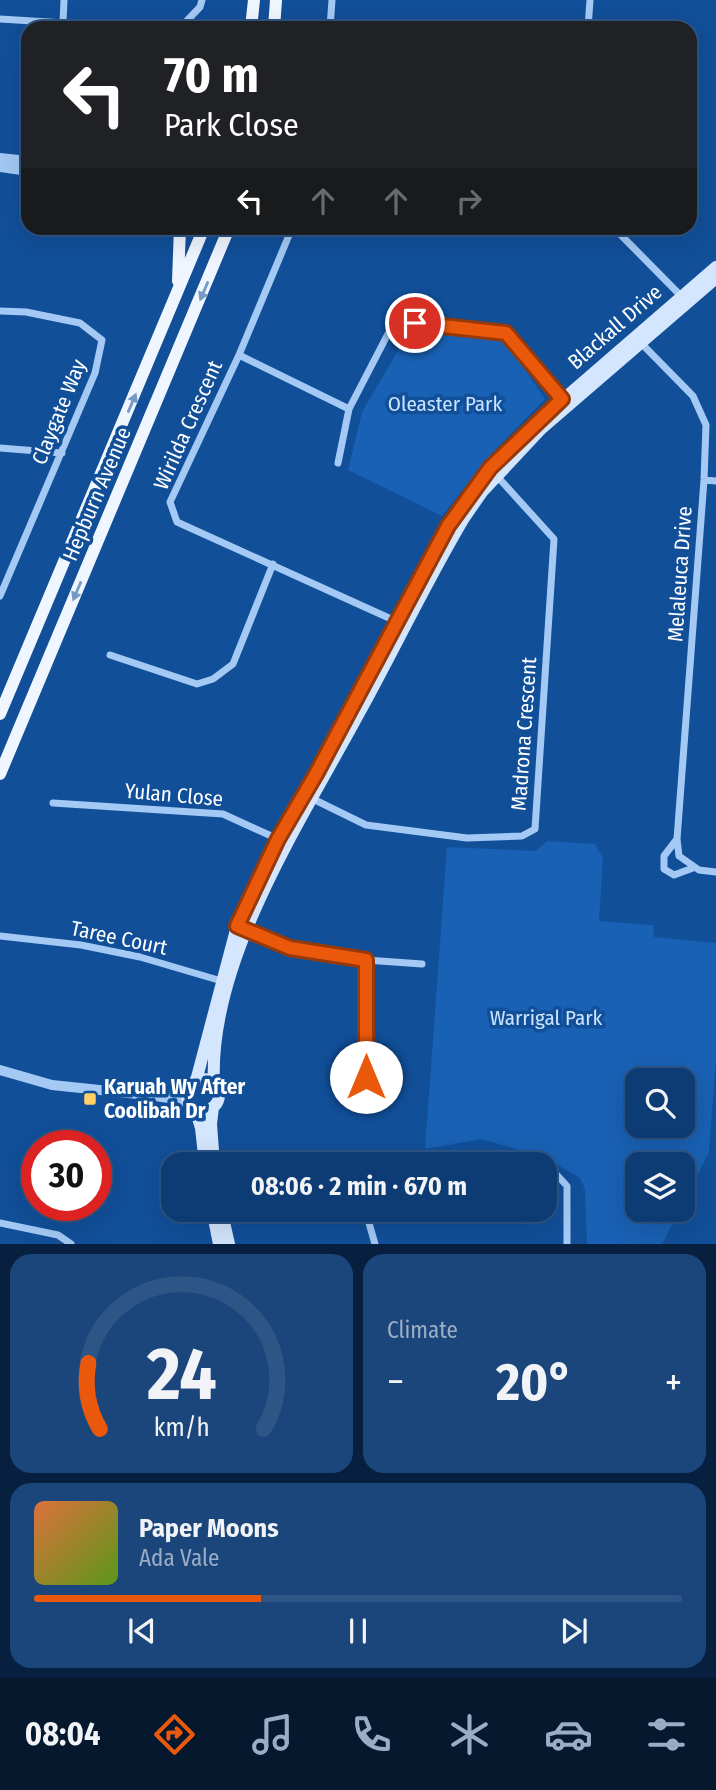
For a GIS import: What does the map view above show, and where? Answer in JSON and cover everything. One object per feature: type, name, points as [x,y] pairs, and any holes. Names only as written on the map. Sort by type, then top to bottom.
[{"type":"main road","points":[[252,21],[254,0]]},
{"type":"main road","points":[[274,21],[276,0]]},
{"type":"main road","points":[[172,309],[181,257],[180,235]]},
{"type":"main road","name":"Hepburn Avenue","points":[[0,714],[201,235]]},
{"type":"main road","name":"Hepburn Avenue","points":[[0,774],[226,235]]},
{"type":"main road","name":"Blackall Drive","points":[[193,1084],[206,1051],[242,929],[283,841],[401,624],[448,526],[494,471],[565,402],[684,299],[716,267]]},
{"type":"main road","name":"Blackall Drive","points":[[684,299],[716,278]]},
{"type":"main road","name":"Blackall Drive","points":[[214,1083],[225,982]]},
{"type":"main road","points":[[204,1152],[201,1127],[188,1093],[193,1084],[203,1079],[214,1083],[219,1097],[211,1124],[213,1152]]},
{"type":"main road","points":[[193,1105],[204,1110],[214,1107]]},
{"type":"main road","points":[[215,1222],[219,1244]]},
{"type":"main road","points":[[224,1222],[229,1244]]},
{"type":"street","points":[[63,21],[64,0]]},
{"type":"street","points":[[187,21],[200,7],[202,0]]},
{"type":"street","points":[[330,21],[332,0]]},
{"type":"street","points":[[588,21],[590,0]]},
{"type":"street","points":[[0,19],[42,21]]},
{"type":"street","points":[[0,158],[21,160]]},
{"type":"street","points":[[0,167],[21,170]]},
{"type":"street","name":"Wirilda Crescent","points":[[289,235],[239,355],[170,502],[177,522],[401,624]]},
{"type":"street","points":[[621,235],[684,299]]},
{"type":"street","name":"Claygate Way","points":[[0,311],[26,312],[80,323],[102,340],[95,373],[0,596]]},
{"type":"street","points":[[338,463],[349,409],[391,328],[415,323],[506,333],[565,402]]},
{"type":"street","name":"Melaleuca Drive","points":[[638,340],[693,396],[706,425],[677,839],[664,856],[664,869],[674,875],[693,867],[716,872]]},
{"type":"street","points":[[239,355],[349,409]]},
{"type":"street","points":[[0,447],[62,453]]},
{"type":"street","name":"Madrona Crescent","points":[[309,797],[366,825],[467,838],[522,836],[535,829],[554,539],[494,471]]},
{"type":"street","points":[[704,480],[716,481]]},
{"type":"street","points":[[110,654],[197,684],[213,679],[233,664],[273,564]]},
{"type":"street","points":[[0,570],[9,575]]},
{"type":"street","name":"Yulan Close","points":[[52,803],[223,814],[283,841]]},
{"type":"street","points":[[677,839],[679,856],[693,867]]},
{"type":"street","points":[[242,929],[290,948],[366,960],[422,964]]},
{"type":"street","name":"Taree Court","points":[[0,936],[81,945],[225,982]]},
{"type":"street","points":[[366,960],[366,1077]]},
{"type":"street","points":[[0,1070],[52,1085],[157,1096],[193,1105]]},
{"type":"street","points":[[157,1096],[193,1084]]},
{"type":"street","points":[[557,1176],[568,1186],[567,1244]]},
{"type":"street","points":[[369,1222],[375,1244]]},
{"type":"street","points":[[1,1225],[58,1236],[71,1244]]},
{"type":"green space","name":"Oleaster Park","points":[[425,327],[502,336],[545,399],[491,454],[442,516],[348,470],[362,412],[403,342]]},
{"type":"green space","name":"Warrigal Park","points":[[547,841],[595,844],[603,858],[599,921],[653,925],[654,937],[716,943],[716,1059],[709,1152],[695,1180],[695,1152],[625,1152],[625,1222],[673,1222],[662,1244],[587,1244],[585,1189],[580,1178],[557,1165],[557,1152],[527,1152],[482,1139],[425,1149],[447,847],[536,851]]},
{"type":"place","name":"Karuah Wy After Coolibah Dr","points":[[90,1099]]},
{"type":"route","points":[[366,1077],[366,960],[290,948],[237,926],[278,839],[316,774],[448,526],[490,468],[562,399],[506,333],[415,323]]}]
